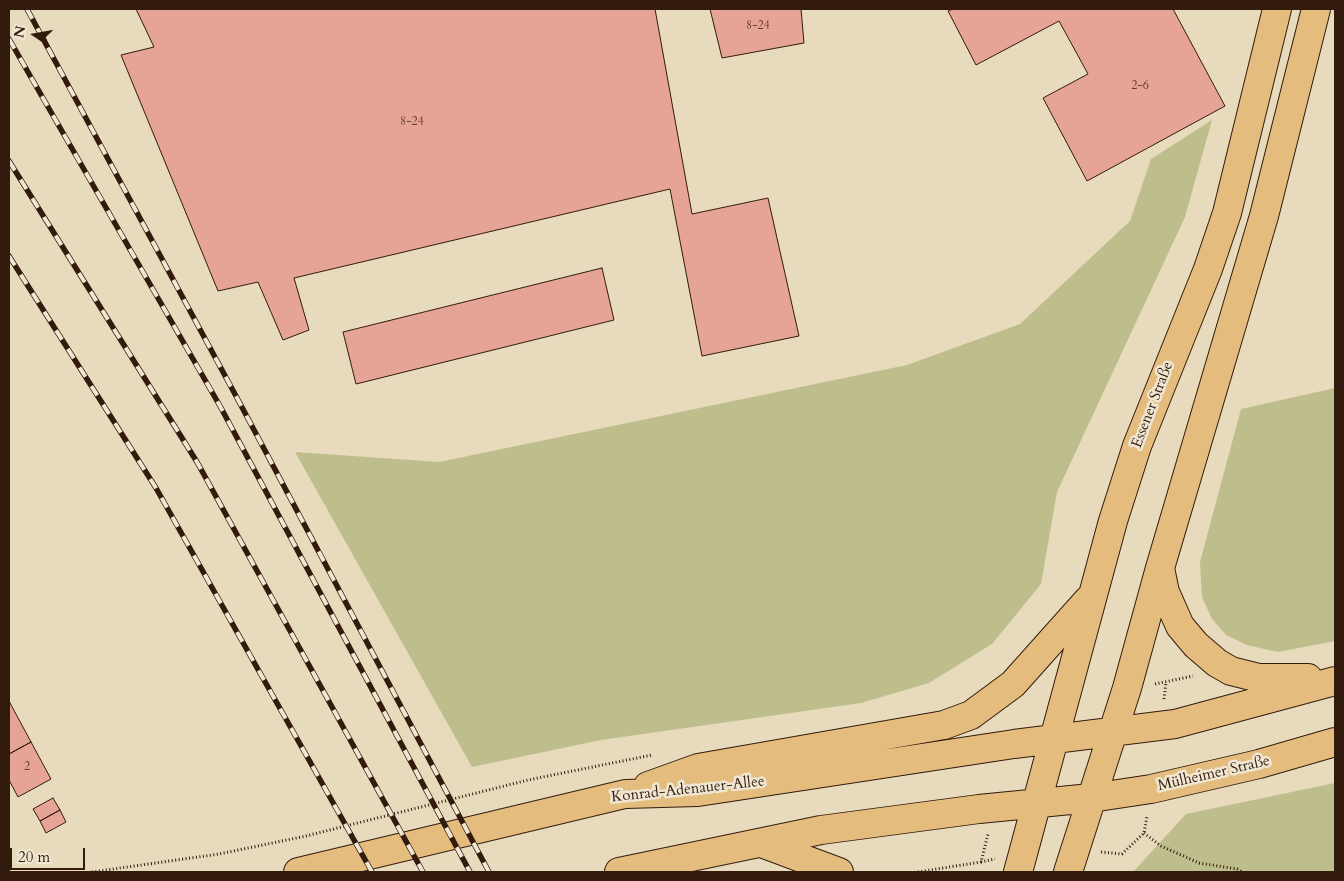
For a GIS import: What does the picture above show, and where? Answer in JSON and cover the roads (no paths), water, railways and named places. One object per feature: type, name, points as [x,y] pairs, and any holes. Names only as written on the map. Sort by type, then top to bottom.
[{"type":"main road","name":"Essener Straße","points":[[1018,872],[1092,595],[1137,446],[1208,269],[1227,213],[1277,9]]},
{"type":"main road","points":[[1068,872],[1113,733],[1264,216],[1316,9]]},
{"type":"main road","points":[[1160,568],[1165,592],[1180,626],[1196,645],[1216,663],[1231,671],[1259,678],[1335,677]]},
{"type":"main road","points":[[625,794],[698,768],[944,725],[971,715],[1013,684],[1092,595]]},
{"type":"main road","points":[[1113,733],[1175,724],[1335,681]]},
{"type":"main road","name":"Konrad-Adenauer-Allee","points":[[298,872],[625,794],[698,792],[1053,740],[1113,733]]},
{"type":"main road","name":"Mülheimer Straße","points":[[1091,798],[1210,776],[1335,742]]},
{"type":"main road","points":[[619,872],[821,830],[969,810],[1091,798]]},
{"type":"main road","points":[[761,843],[839,872]]},
{"type":"railway","points":[[27,9],[236,396],[489,872]]},
{"type":"railway","points":[[9,39],[220,406],[470,872]]},
{"type":"railway","points":[[9,161],[197,462],[423,872]]},
{"type":"railway","points":[[9,256],[156,488],[372,872]]}]
